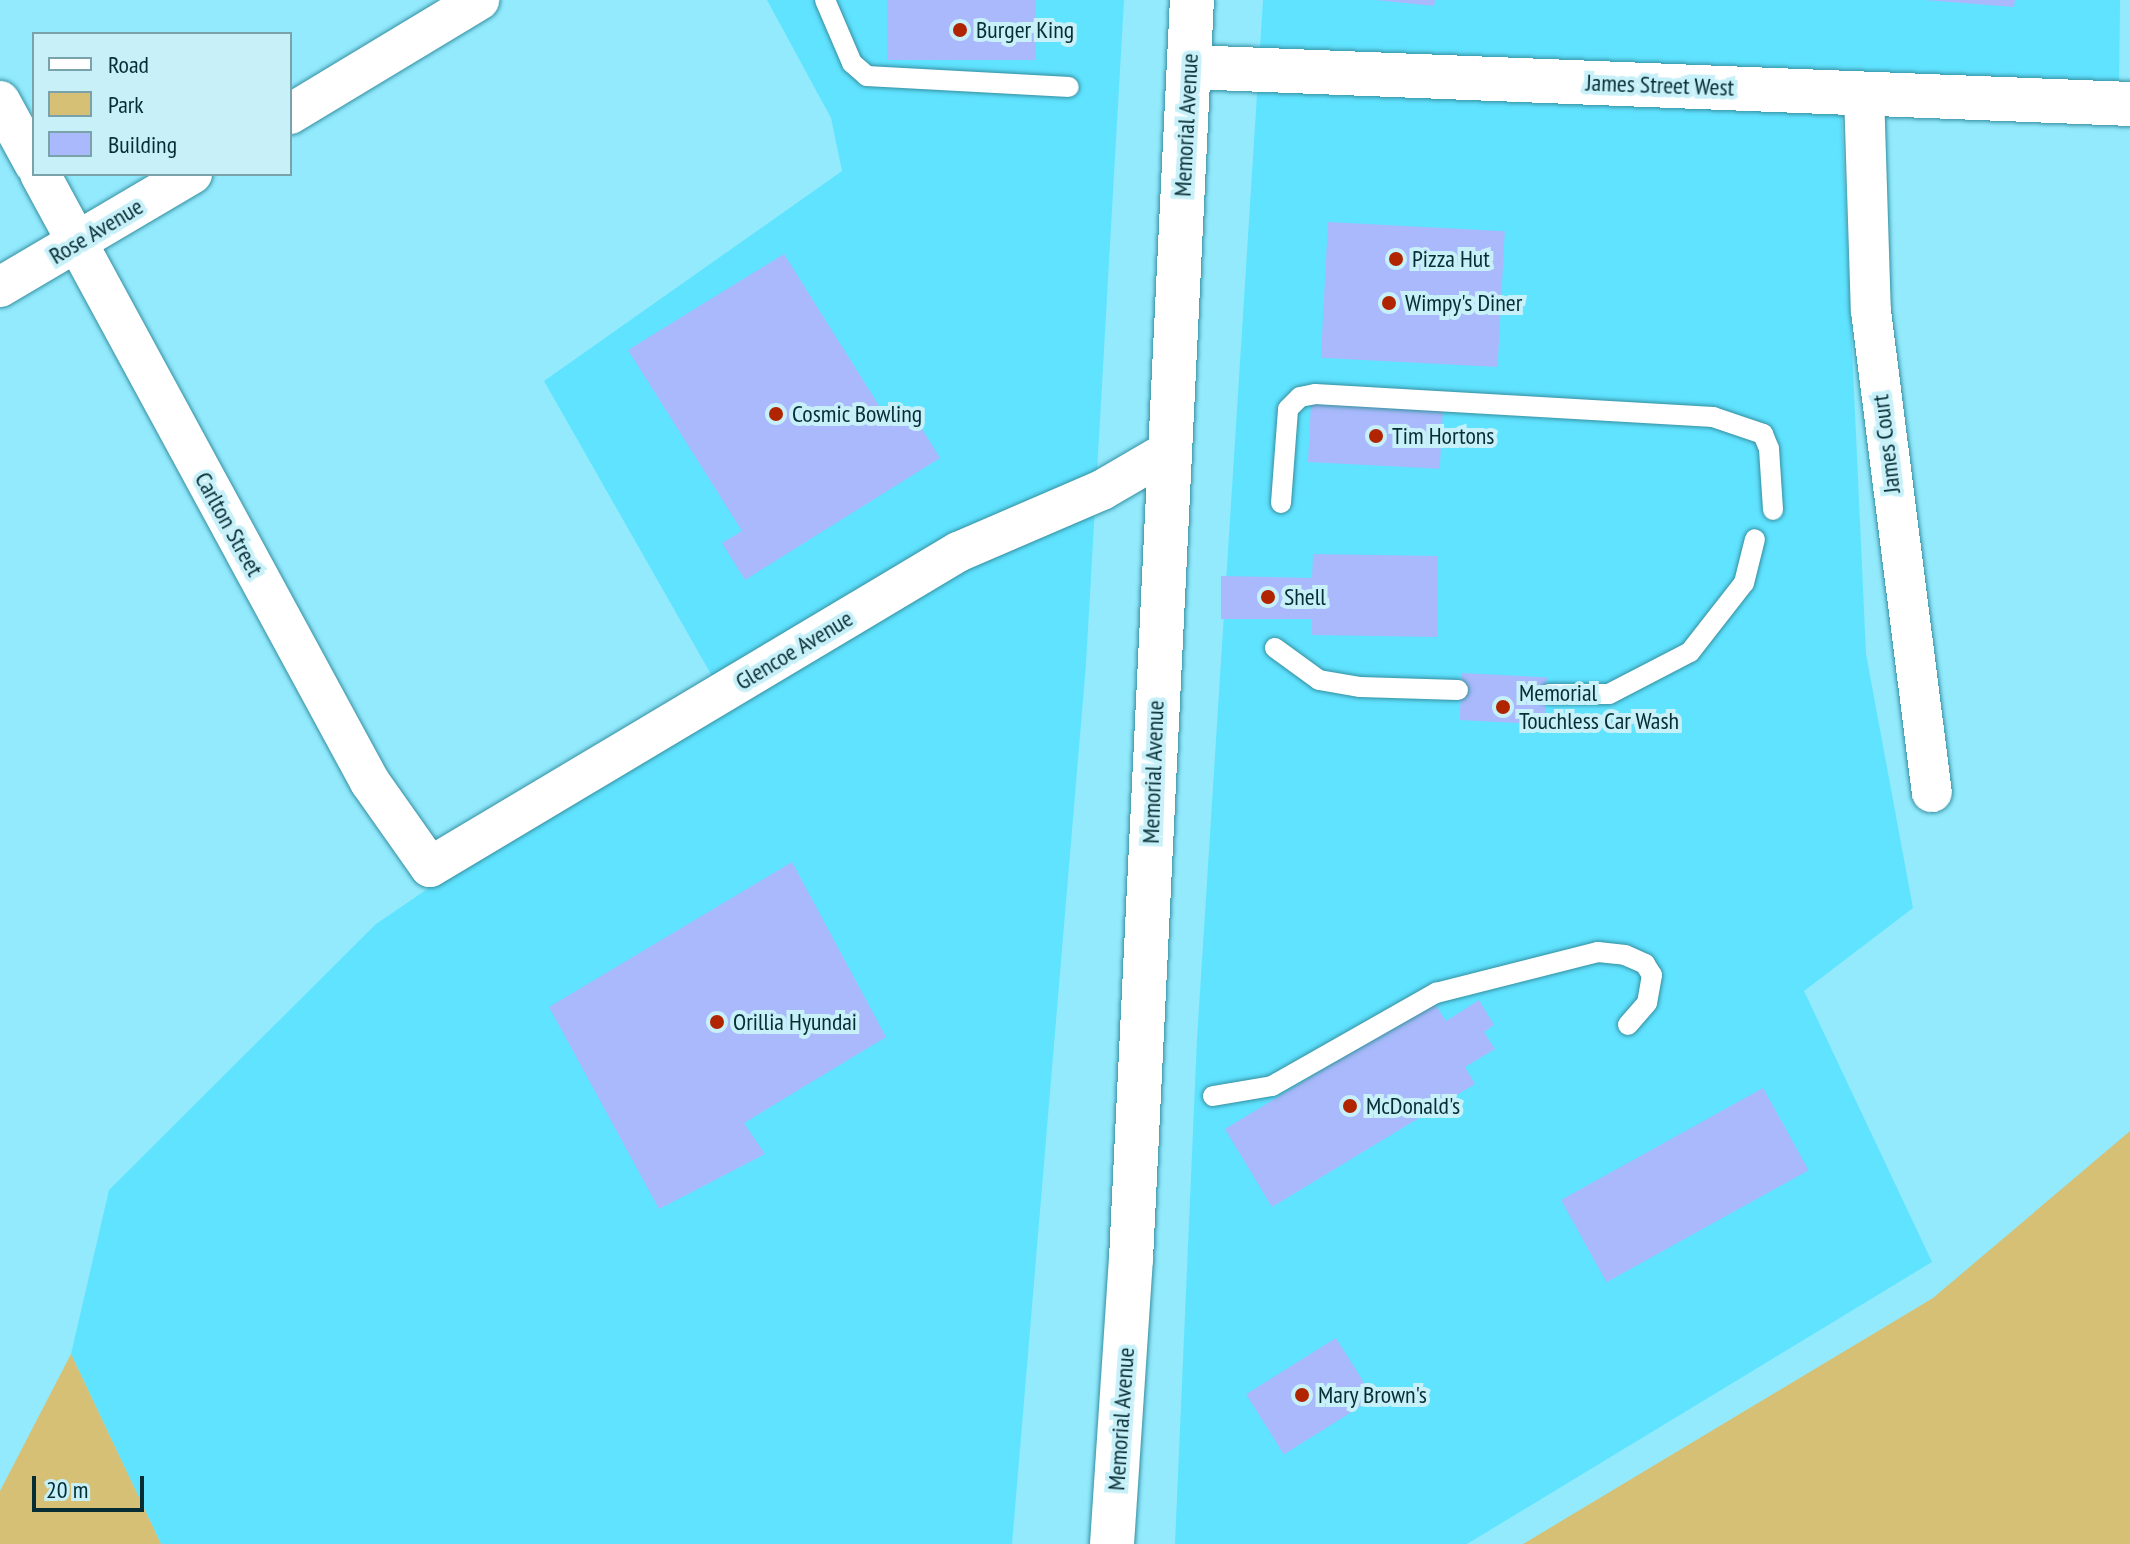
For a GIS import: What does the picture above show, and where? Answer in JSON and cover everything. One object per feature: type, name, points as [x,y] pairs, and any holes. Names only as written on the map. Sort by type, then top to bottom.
[{"type":"main road","name":"Memorial Avenue","points":[[1112,1544],[1131,1259],[1167,452],[1192,0]]},
{"type":"main road","name":"James Street West","points":[[1189,67],[2130,104]]},
{"type":"street","points":[[292,113],[479,0]]},
{"type":"street","name":"James Court","points":[[1864,93],[1871,311],[1932,792]]},
{"type":"street","points":[[0,101],[32,159]]},
{"type":"street","name":"Carlton Street","points":[[41,176],[370,782],[430,867]]},
{"type":"street","name":"Rose Avenue","points":[[0,287],[189,176]]},
{"type":"street","name":"Glencoe Avenue","points":[[430,867],[958,552],[1102,490],[1167,452]]},
{"type":"lane","points":[[825,0],[852,63],[867,76],[1069,87]]},
{"type":"lane","points":[[1281,503],[1288,409],[1300,397],[1315,394],[1713,417],[1763,434],[1769,449],[1773,510]]},
{"type":"lane","points":[[1549,694],[1609,694],[1690,652],[1744,583],[1755,539]]},
{"type":"lane","points":[[1275,648],[1319,680],[1360,687],[1458,690]]},
{"type":"lane","points":[[1213,1096],[1272,1086],[1436,993],[1598,952],[1625,955],[1645,964],[1652,975],[1647,1003],[1628,1025]]},
{"type":"shaded area","points":[[767,0],[1124,0],[1086,664],[1012,1544],[161,1544],[71,1354],[109,1190],[376,924],[720,690],[544,381],[842,171],[831,118]]},
{"type":"shaded area","points":[[1263,0],[2120,0],[2119,89],[1840,84],[1866,654],[1913,908],[1804,991],[1932,1262],[1467,1544],[1175,1544],[1197,1039]]},
{"type":"green space","points":[[2130,1131],[2130,1544],[1523,1544],[1933,1298]]},
{"type":"green space","points":[[71,1354],[161,1544],[0,1544],[0,1491]]},
{"type":"building","name":"Burger King","points":[[887,0],[1036,0],[1036,60],[887,60]]},
{"type":"building","points":[[1375,0],[1435,0],[1434,6]]},
{"type":"building","points":[[1924,0],[2015,0],[2014,7]]},
{"type":"building","points":[[1328,222],[1505,231],[1498,367],[1321,358]]},
{"type":"building","name":"Cosmic Bowling","points":[[784,254],[888,420],[909,408],[940,458],[745,580],[722,543],[742,531],[628,350]]},
{"type":"building","name":"Tim Hortons","points":[[1311,404],[1443,411],[1440,469],[1308,462]]},
{"type":"building","points":[[1313,554],[1438,556],[1437,637],[1312,635],[1312,619],[1221,619],[1221,576],[1312,578]]},
{"type":"building","name":"Memorial Touchless Car Wash","points":[[1462,673],[1547,677],[1544,724],[1460,720]]},
{"type":"building","name":"Orillia Hyundai","points":[[792,862],[886,1037],[744,1123],[765,1154],[659,1209],[549,1007]]},
{"type":"building","name":"McDonald's","points":[[1479,1000],[1494,1025],[1484,1032],[1495,1049],[1465,1067],[1475,1084],[1272,1207],[1225,1129],[1434,1002],[1446,1021]]},
{"type":"building","points":[[1763,1088],[1809,1170],[1607,1282],[1561,1200]]},
{"type":"building","points":[[1336,1338],[1374,1398],[1284,1454],[1246,1394]]},
{"type":"place","name":"Burger King","points":[[960,30]]},
{"type":"place","name":"Pizza Hut","points":[[1396,259]]},
{"type":"place","name":"Wimpy's Diner","points":[[1389,303]]},
{"type":"place","name":"Cosmic Bowling","points":[[776,414]]},
{"type":"place","name":"Tim Hortons","points":[[1376,436]]},
{"type":"place","name":"Shell","points":[[1268,597]]},
{"type":"place","name":"Memorial Touchless Car Wash","points":[[1503,707]]},
{"type":"place","name":"Orillia Hyundai","points":[[717,1022]]},
{"type":"place","name":"McDonald's","points":[[1350,1106]]},
{"type":"place","name":"Mary Brown's","points":[[1302,1395]]}]
